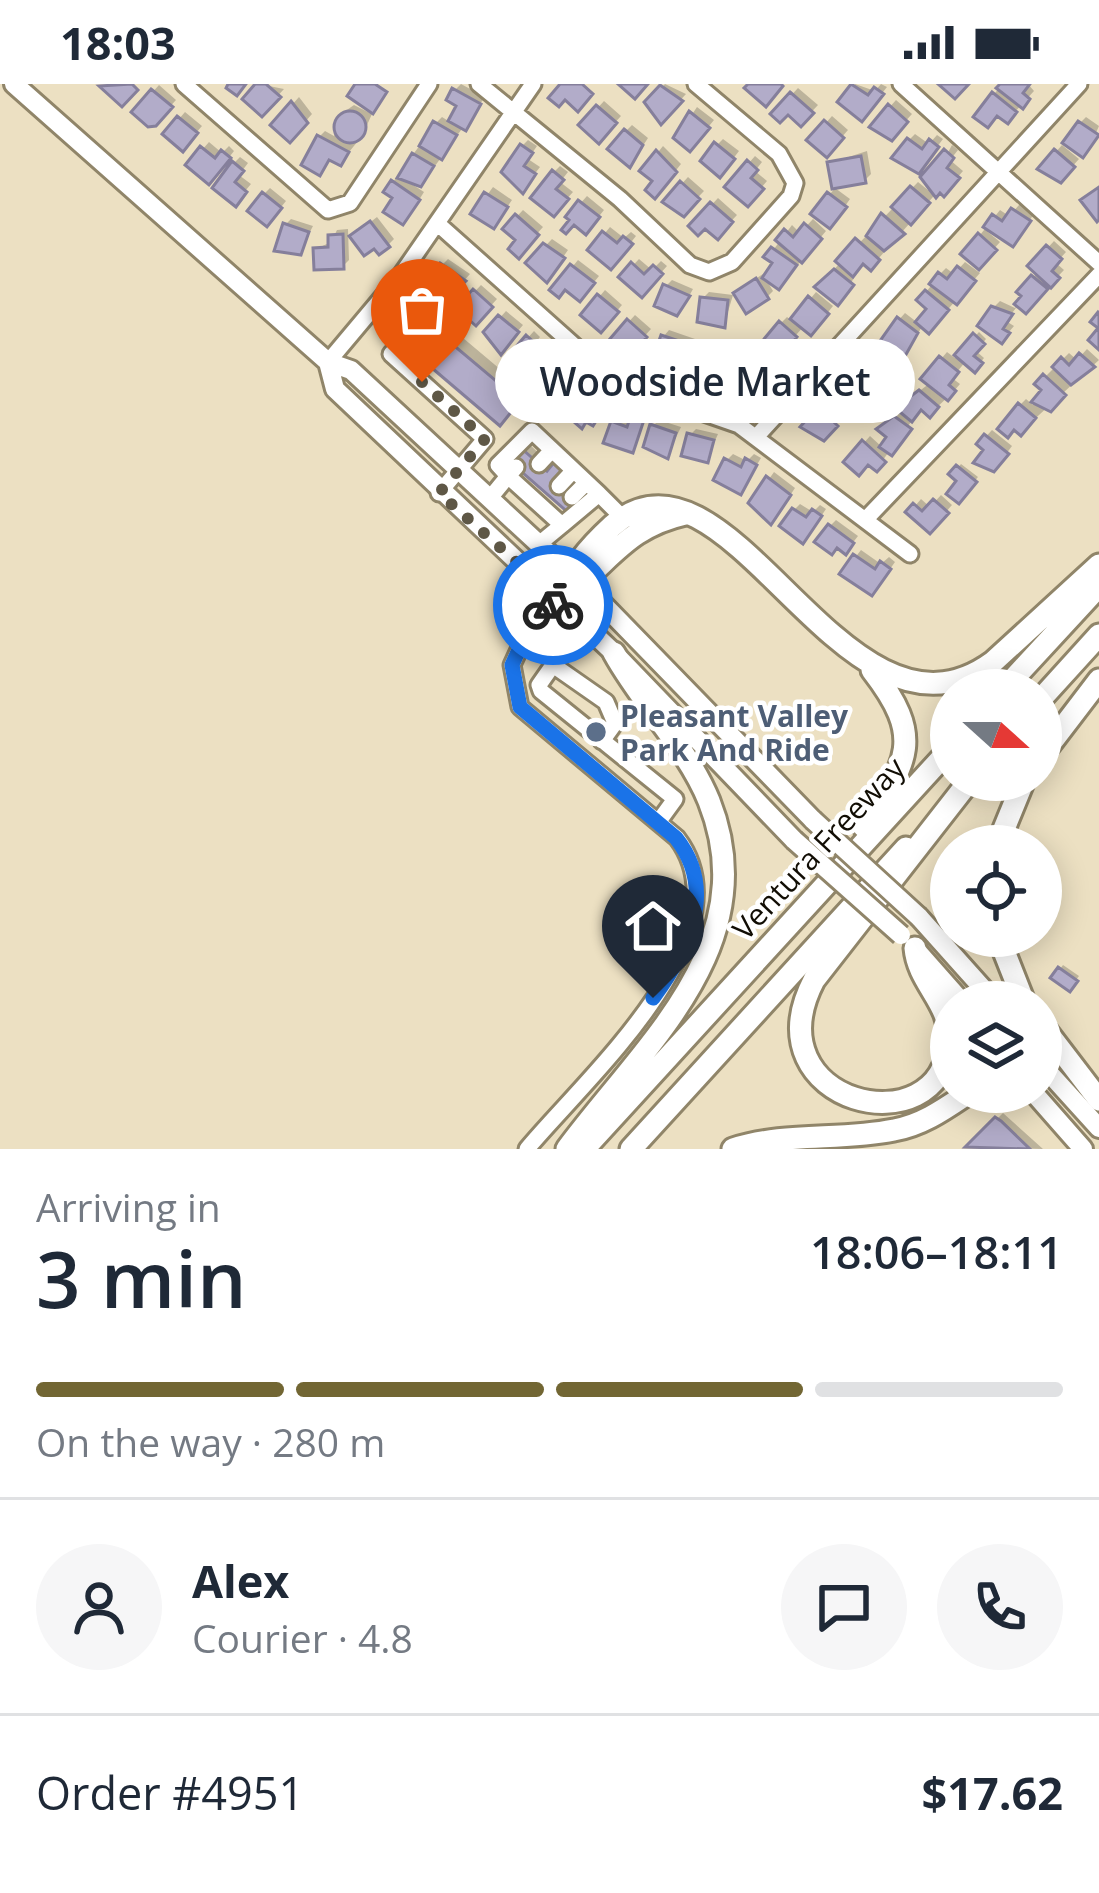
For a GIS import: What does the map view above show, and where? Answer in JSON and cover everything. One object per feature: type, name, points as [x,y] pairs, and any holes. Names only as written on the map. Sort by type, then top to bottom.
[{"type":"highway","points":[[558,599],[622,518],[665,505],[725,537],[862,658],[902,682],[925,687],[959,683],[993,662],[1099,565]]},
{"type":"highway","points":[[575,579],[648,523],[686,514]]},
{"type":"highway","points":[[1023,669],[1099,586]]},
{"type":"highway","points":[[1062,676],[1099,635]]},
{"type":"highway","points":[[567,1149],[686,999],[712,945],[722,898],[721,850],[708,800],[639,700],[614,653]]},
{"type":"highway","points":[[798,913],[872,814],[904,758],[902,712],[862,658]]},
{"type":"highway","points":[[1062,728],[1099,680]]},
{"type":"highway","name":"Ventura Freeway","points":[[584,1149],[930,771]]},
{"type":"highway","points":[[631,1149],[950,801]]},
{"type":"highway","points":[[908,942],[917,970],[946,1012],[948,1053],[926,1090],[910,1101],[892,1107],[856,1104],[831,1091],[810,1068],[800,1035],[802,1006],[814,980],[953,801]]},
{"type":"highway","points":[[1062,1052],[1099,1100]]},
{"type":"highway","points":[[733,1149],[810,1135],[893,1131],[938,1113]]},
{"type":"main road","points":[[14,84],[328,362],[351,370],[490,498],[813,820],[919,917],[976,981]]},
{"type":"main road","points":[[328,362],[335,388],[439,493],[614,653],[794,840],[908,942],[943,981]]},
{"type":"main road","points":[[1062,1087],[1099,1128]]},
{"type":"main road","points":[[1051,1113],[1083,1149]]},
{"type":"street","points":[[184,84],[317,205],[336,210],[350,203],[429,84]]},
{"type":"street","points":[[479,84],[699,270],[726,268],[790,196],[795,183],[779,154],[696,84]]},
{"type":"street","points":[[328,362],[438,224],[533,84]]},
{"type":"street","points":[[902,84],[1099,263]]},
{"type":"street","points":[[757,436],[1079,84]]},
{"type":"street","points":[[438,224],[615,382],[647,397],[720,417],[757,436],[910,554]]},
{"type":"street","points":[[865,520],[1099,275]]},
{"type":"street","points":[[387,293],[418,322],[391,354],[485,439],[439,493]]},
{"type":"street","points":[[557,505],[523,471],[498,465],[532,431],[622,518]]},
{"type":"street","points":[[490,498],[547,445]]},
{"type":"street","points":[[557,505],[586,483]]},
{"type":"street","points":[[539,544],[557,505],[586,483]]},
{"type":"street","points":[[527,1149],[653,998],[682,956],[692,930],[697,878],[691,856],[659,821],[520,707],[511,680],[523,641],[558,599]]},
{"type":"street","points":[[602,741],[614,727],[609,706],[555,664],[539,688],[602,741],[675,799],[659,821]]},
{"type":"street","points":[[556,738],[573,717]]},
{"type":"building","points":[[132,84],[138,90],[122,107],[99,86]]},
{"type":"building","points":[[246,84],[237,96],[226,88]]},
{"type":"building","points":[[255,84],[266,84],[281,97],[262,117],[242,99]]},
{"type":"building","points":[[355,84],[375,84],[387,92],[373,114],[347,96]]},
{"type":"building","points":[[560,84],[582,84],[593,94],[578,112],[565,100],[559,107],[548,98]]},
{"type":"building","points":[[618,84],[648,84],[635,99]]},
{"type":"building","points":[[748,84],[783,86],[766,107],[744,88]]},
{"type":"building","points":[[851,84],[868,95],[874,87],[884,94],[862,122],[837,102]]},
{"type":"building","points":[[938,84],[969,84],[955,99]]},
{"type":"building","points":[[1030,84],[1023,93],[1030,99],[1023,109],[996,88]]},
{"type":"building","points":[[660,85],[683,101],[661,125],[644,102]]},
{"type":"building","points":[[452,88],[481,104],[466,131],[448,121],[456,106],[446,100]]},
{"type":"building","points":[[151,89],[173,107],[156,126],[148,127],[131,112]]},
{"type":"building","points":[[790,92],[814,113],[801,127],[788,115],[780,123],[770,114]]},
{"type":"building","points":[[992,92],[1017,112],[1008,124],[997,116],[988,128],[973,117]]},
{"type":"building","points":[[291,101],[308,123],[290,143],[270,125]]},
{"type":"building","points":[[888,104],[908,122],[892,141],[869,127]]},
{"type":"building","points":[[596,105],[617,123],[599,144],[578,125]]},
{"type":"building","points":[[350,111],[361,116],[366,127],[361,138],[350,143],[339,138],[334,127],[339,116]]},
{"type":"building","points":[[689,111],[710,128],[690,152],[673,138]]},
{"type":"building","points":[[177,116],[198,133],[183,152],[162,134]]},
{"type":"building","points":[[824,120],[844,138],[827,158],[806,140]]},
{"type":"building","points":[[433,121],[457,135],[442,160],[419,146]]},
{"type":"building","points":[[1078,121],[1099,135],[1083,158],[1062,143]]},
{"type":"building","points":[[624,129],[643,145],[630,168],[607,149]]},
{"type":"building","points":[[317,135],[349,152],[341,166],[329,160],[320,176],[301,165]]},
{"type":"building","points":[[907,138],[922,149],[929,139],[939,147],[919,174],[891,158]]},
{"type":"building","points":[[714,142],[735,159],[720,178],[700,161]]},
{"type":"building","points":[[520,144],[533,153],[524,166],[536,174],[523,194],[501,172]]},
{"type":"building","points":[[200,146],[215,158],[221,150],[231,158],[209,185],[185,165]]},
{"type":"building","points":[[944,149],[954,158],[947,168],[960,178],[944,197],[940,193],[936,198],[920,177]]},
{"type":"building","points":[[1054,149],[1075,167],[1061,183],[1037,169]]},
{"type":"building","points":[[656,150],[677,172],[655,199],[645,190],[652,181],[639,171]]},
{"type":"building","points":[[412,153],[434,166],[421,187],[397,178]]},
{"type":"building","points":[[861,156],[866,183],[832,189],[827,162]]},
{"type":"building","points":[[747,160],[758,170],[751,178],[764,189],[748,207],[724,187]]},
{"type":"building","points":[[232,161],[244,171],[235,182],[247,192],[236,207],[212,188]]},
{"type":"building","points":[[552,170],[564,180],[556,189],[569,199],[554,217],[530,198]]},
{"type":"building","points":[[391,180],[420,200],[403,225],[383,212],[392,198],[383,192]]},
{"type":"building","points":[[680,181],[700,199],[684,217],[662,202]]},
{"type":"building","points":[[910,186],[930,203],[911,225],[891,207]]},
{"type":"building","points":[[1099,187],[1099,220],[1097,222],[1080,200]]},
{"type":"building","points":[[262,192],[282,208],[267,227],[247,211]]},
{"type":"building","points":[[484,192],[508,207],[494,229],[470,214]]},
{"type":"building","points":[[827,192],[847,207],[830,229],[810,214]]},
{"type":"building","points":[[578,200],[600,217],[586,235],[574,225],[566,234],[561,230],[569,220],[565,217]]},
{"type":"building","points":[[710,202],[733,222],[718,240],[705,229],[698,236],[688,226]]},
{"type":"building","points":[[1011,208],[1031,221],[1013,247],[983,227],[992,214],[1002,221]]},
{"type":"building","points":[[881,213],[905,234],[884,251],[866,236]]},
{"type":"building","points":[[515,214],[539,235],[519,259],[508,249],[515,240],[502,229]]},
{"type":"building","points":[[370,221],[390,247],[379,255],[374,249],[364,256],[349,236]]},
{"type":"building","points":[[283,223],[309,232],[301,255],[274,251]]},
{"type":"building","points":[[804,223],[822,239],[802,263],[775,240],[784,229],[793,237]]},
{"type":"building","points":[[602,231],[617,243],[623,236],[633,244],[611,270],[587,250]]},
{"type":"building","points":[[978,233],[997,250],[979,270],[960,254]]},
{"type":"building","points":[[343,234],[344,269],[314,270],[313,248],[328,247],[328,235]]},
{"type":"building","points":[[855,238],[880,260],[871,271],[863,264],[853,277],[835,261]]},
{"type":"building","points":[[543,243],[565,258],[547,283],[525,263]]},
{"type":"building","points":[[1046,245],[1062,259],[1052,271],[1060,278],[1051,288],[1027,266]]},
{"type":"building","points":[[771,247],[797,265],[779,290],[762,278],[772,263],[763,257]]},
{"type":"building","points":[[631,262],[644,274],[653,265],[663,274],[642,298],[618,277]]},
{"type":"building","points":[[440,263],[466,281],[439,306],[426,296],[433,287],[426,281]]},
{"type":"building","points":[[570,264],[595,283],[580,302],[565,290],[559,298],[549,290]]},
{"type":"building","points":[[957,266],[976,281],[957,305],[929,284],[938,272],[947,279]]},
{"type":"building","points":[[834,269],[854,285],[838,306],[814,287]]},
{"type":"building","points":[[1031,275],[1048,289],[1026,314],[1014,304],[1021,296],[1016,292]]},
{"type":"building","points":[[756,278],[769,299],[746,314],[733,293]]},
{"type":"building","points":[[663,284],[690,296],[677,316],[654,306]]},
{"type":"building","points":[[473,289],[493,307],[476,326],[456,308]]},
{"type":"building","points":[[925,290],[949,310],[929,334],[915,322],[926,309],[916,300]]},
{"type":"building","points":[[597,294],[619,312],[601,333],[580,315]]},
{"type":"building","points":[[808,296],[829,314],[811,336],[790,319]]},
{"type":"building","points":[[700,297],[728,300],[725,328],[697,322]]},
{"type":"building","points":[[991,306],[1013,314],[1003,329],[1010,333],[1002,344],[977,326]]},
{"type":"building","points":[[1098,312],[1099,350],[1088,340],[1098,328],[1090,322]]},
{"type":"building","points":[[498,315],[519,332],[501,355],[483,332]]},
{"type":"building","points":[[897,317],[918,333],[904,358],[880,341]]},
{"type":"building","points":[[627,319],[647,337],[631,355],[609,340]]},
{"type":"building","points":[[779,321],[797,337],[786,350],[793,356],[784,367],[759,345]]},
{"type":"building","points":[[439,333],[520,401],[500,426],[419,357]]},
{"type":"building","points":[[973,333],[985,344],[974,356],[983,363],[975,373],[954,355]]},
{"type":"building","points":[[526,335],[537,345],[528,355],[540,366],[526,382],[503,362]]},
{"type":"building","points":[[661,335],[691,345],[680,377],[667,372],[670,364],[653,358]]},
{"type":"building","points":[[874,344],[898,368],[877,390],[860,374],[871,362],[864,354]]},
{"type":"building","points":[[696,346],[725,355],[719,373],[704,368],[699,383],[685,378]]},
{"type":"building","points":[[757,353],[778,371],[759,393],[738,374]]},
{"type":"building","points":[[1079,353],[1095,367],[1071,385],[1052,367],[1061,357],[1069,365]]},
{"type":"building","points":[[939,356],[959,372],[949,385],[956,391],[948,401],[920,379]]},
{"type":"building","points":[[551,366],[576,383],[556,401],[537,385]]},
{"type":"building","points":[[1043,374],[1066,395],[1051,412],[1031,402],[1041,390],[1034,384]]},
{"type":"building","points":[[845,378],[864,394],[847,414],[828,398]]},
{"type":"building","points":[[581,390],[606,405],[593,426],[586,422],[582,429],[566,415]]},
{"type":"building","points":[[919,390],[939,407],[930,418],[921,410],[912,422],[895,408]]},
{"type":"building","points":[[1018,403],[1036,418],[1021,436],[1014,430],[1008,438],[997,429]]},
{"type":"building","points":[[818,407],[838,426],[824,441],[800,427]]},
{"type":"building","points":[[631,415],[644,420],[633,453],[603,443],[611,421],[627,427]]},
{"type":"building","points":[[894,416],[912,429],[892,456],[879,447],[886,437],[876,429]]},
{"type":"building","points":[[650,424],[676,433],[668,459],[643,447]]},
{"type":"building","points":[[687,433],[714,440],[708,463],[681,456]]},
{"type":"building","points":[[984,434],[1009,454],[994,472],[973,463],[983,450],[976,444]]},
{"type":"building","points":[[862,440],[886,462],[877,472],[868,465],[859,476],[843,462]]},
{"type":"building","points":[[521,448],[547,471],[556,460],[567,470],[556,483],[580,504],[571,515],[509,461]]},
{"type":"building","points":[[724,458],[741,467],[745,458],[757,465],[741,495],[713,480]]},
{"type":"building","points":[[956,465],[977,482],[959,504],[946,494],[956,481],[948,474]]},
{"type":"building","points":[[766,476],[791,495],[771,525],[748,503]]},
{"type":"building","points":[[933,499],[949,513],[930,534],[905,512],[913,503],[922,511]]},
{"type":"building","points":[[792,508],[806,517],[812,509],[822,516],[803,544],[779,526]]},
{"type":"building","points":[[828,524],[854,543],[846,555],[837,548],[832,555],[814,542]]},
{"type":"building","points":[[853,554],[875,569],[880,561],[891,569],[872,596],[839,574]]},
{"type":"building","points":[[1058,967],[1078,981],[1070,992],[1062,981],[1050,978]]},
{"type":"building","points":[[995,1117],[1001,1121],[1030,1149],[965,1147]]},
{"type":"way so far","points":[[422,382],[485,439],[439,493],[558,599],[553,605]]},
{"type":"place","name":"Woodside Market","points":[[422,382]]},
{"type":"place","name":"Pleasant Valley Park And Ride","points":[[596,732]]},
{"type":"route","points":[[553,605],[523,641],[512,665],[511,680],[520,707],[659,821],[691,856],[697,878],[692,930],[682,956],[653,998]]}]
